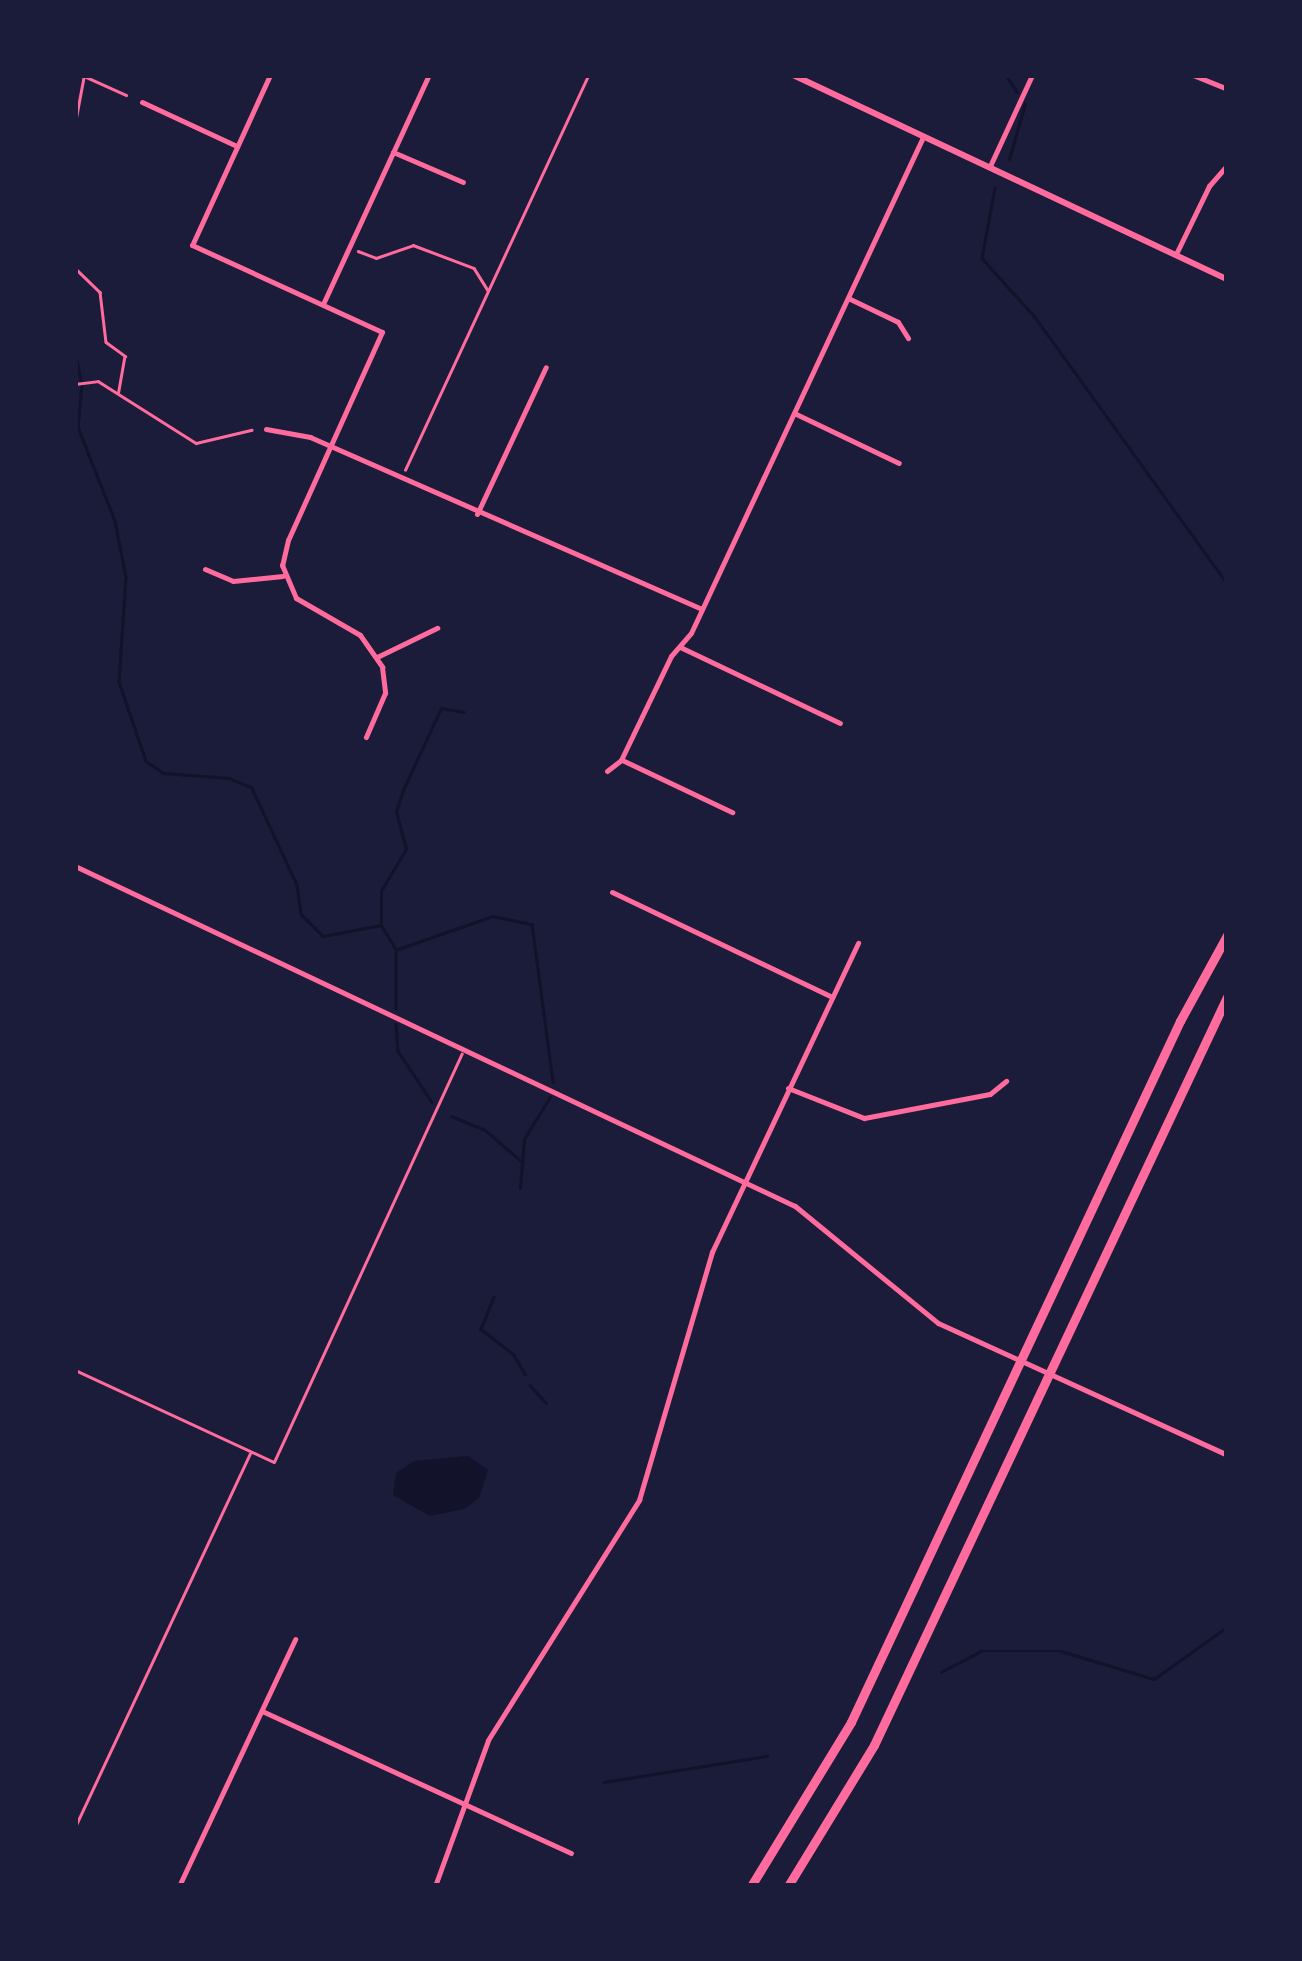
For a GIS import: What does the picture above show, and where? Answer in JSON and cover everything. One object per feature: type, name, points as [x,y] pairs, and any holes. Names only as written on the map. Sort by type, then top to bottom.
[{"type":"highway","points":[[751,1886],[851,1722],[1180,1021],[1227,934]]},
{"type":"highway","points":[[788,1886],[874,1745],[1227,997]]},
{"type":"street","points":[[270,75],[192,245],[382,332],[288,540],[283,576],[303,605],[353,630],[377,657],[385,693],[366,737]]},
{"type":"street","points":[[322,305],[429,75]]},
{"type":"street","points":[[794,75],[1227,279]]},
{"type":"street","points":[[990,166],[1032,75]]},
{"type":"street","points":[[1193,75],[1227,89]]},
{"type":"street","points":[[142,102],[237,146]]},
{"type":"street","points":[[607,770],[621,760],[702,609],[923,138]]},
{"type":"street","points":[[393,152],[463,182]]},
{"type":"street","points":[[1176,254],[1209,186],[1227,165]]},
{"type":"street","points":[[848,298],[898,322],[908,338]]},
{"type":"street","points":[[476,514],[546,367]]},
{"type":"street","points":[[794,414],[899,462]]},
{"type":"street","points":[[266,428],[294,431],[476,514],[571,548],[702,609]]},
{"type":"street","points":[[205,568],[233,582],[283,576]]},
{"type":"street","points":[[377,657],[437,628]]},
{"type":"street","points":[[679,647],[840,723]]},
{"type":"street","points":[[621,760],[732,812]]},
{"type":"street","points":[[75,866],[744,1181],[817,1219],[919,1310],[992,1349],[1227,1455]]},
{"type":"street","points":[[612,892],[832,997]]},
{"type":"street","points":[[435,1886],[463,1803],[498,1722],[639,1500],[706,1266],[858,943]]},
{"type":"street","points":[[788,1088],[864,1118],[990,1094],[1006,1081]]},
{"type":"street","points":[[179,1886],[296,1639]]},
{"type":"street","points":[[262,1711],[571,1853]]},
{"type":"path","points":[[405,470],[588,75]]},
{"type":"path","points":[[75,124],[84,76],[126,95]]},
{"type":"path","points":[[358,251],[376,258],[413,245],[474,268],[488,290]]},
{"type":"path","points":[[75,268],[100,292],[106,342],[125,356],[119,393]]},
{"type":"path","points":[[75,384],[98,381],[196,443],[251,430]]},
{"type":"path","points":[[75,1370],[251,1452],[276,1459],[465,1048]]},
{"type":"path","points":[[75,1828],[251,1452]]},
{"type":"shaded area","points":[[468,1456],[488,1470],[479,1498],[464,1509],[430,1516],[393,1495],[396,1473],[414,1461]]},
{"type":"waterway","points":[[1006,75],[1017,92]]},
{"type":"waterway","points":[[1009,159],[1025,104]]},
{"type":"waterway","points":[[995,188],[982,258],[1035,317],[1227,583]]},
{"type":"waterway","points":[[75,349],[82,384],[78,427],[115,521],[126,577],[119,682],[146,761],[164,773],[229,778],[252,788],[297,885],[301,914],[323,936],[381,925],[396,949],[396,1008]]},
{"type":"waterway","points":[[381,924],[381,891],[406,849],[396,812],[404,788],[441,708],[464,712]]},
{"type":"waterway","points":[[398,949],[493,916],[532,924],[553,1082]]},
{"type":"waterway","points":[[396,1024],[398,1051],[432,1102]]},
{"type":"waterway","points":[[520,1188],[524,1139],[550,1097]]},
{"type":"waterway","points":[[451,1116],[484,1129],[520,1160]]},
{"type":"waterway","points":[[494,1297],[481,1329],[514,1355],[525,1374]]},
{"type":"waterway","points":[[530,1385],[546,1403]]},
{"type":"waterway","points":[[941,1672],[981,1651],[1061,1651],[1154,1679],[1227,1627]]},
{"type":"waterway","points":[[604,1782],[767,1756]]}]
